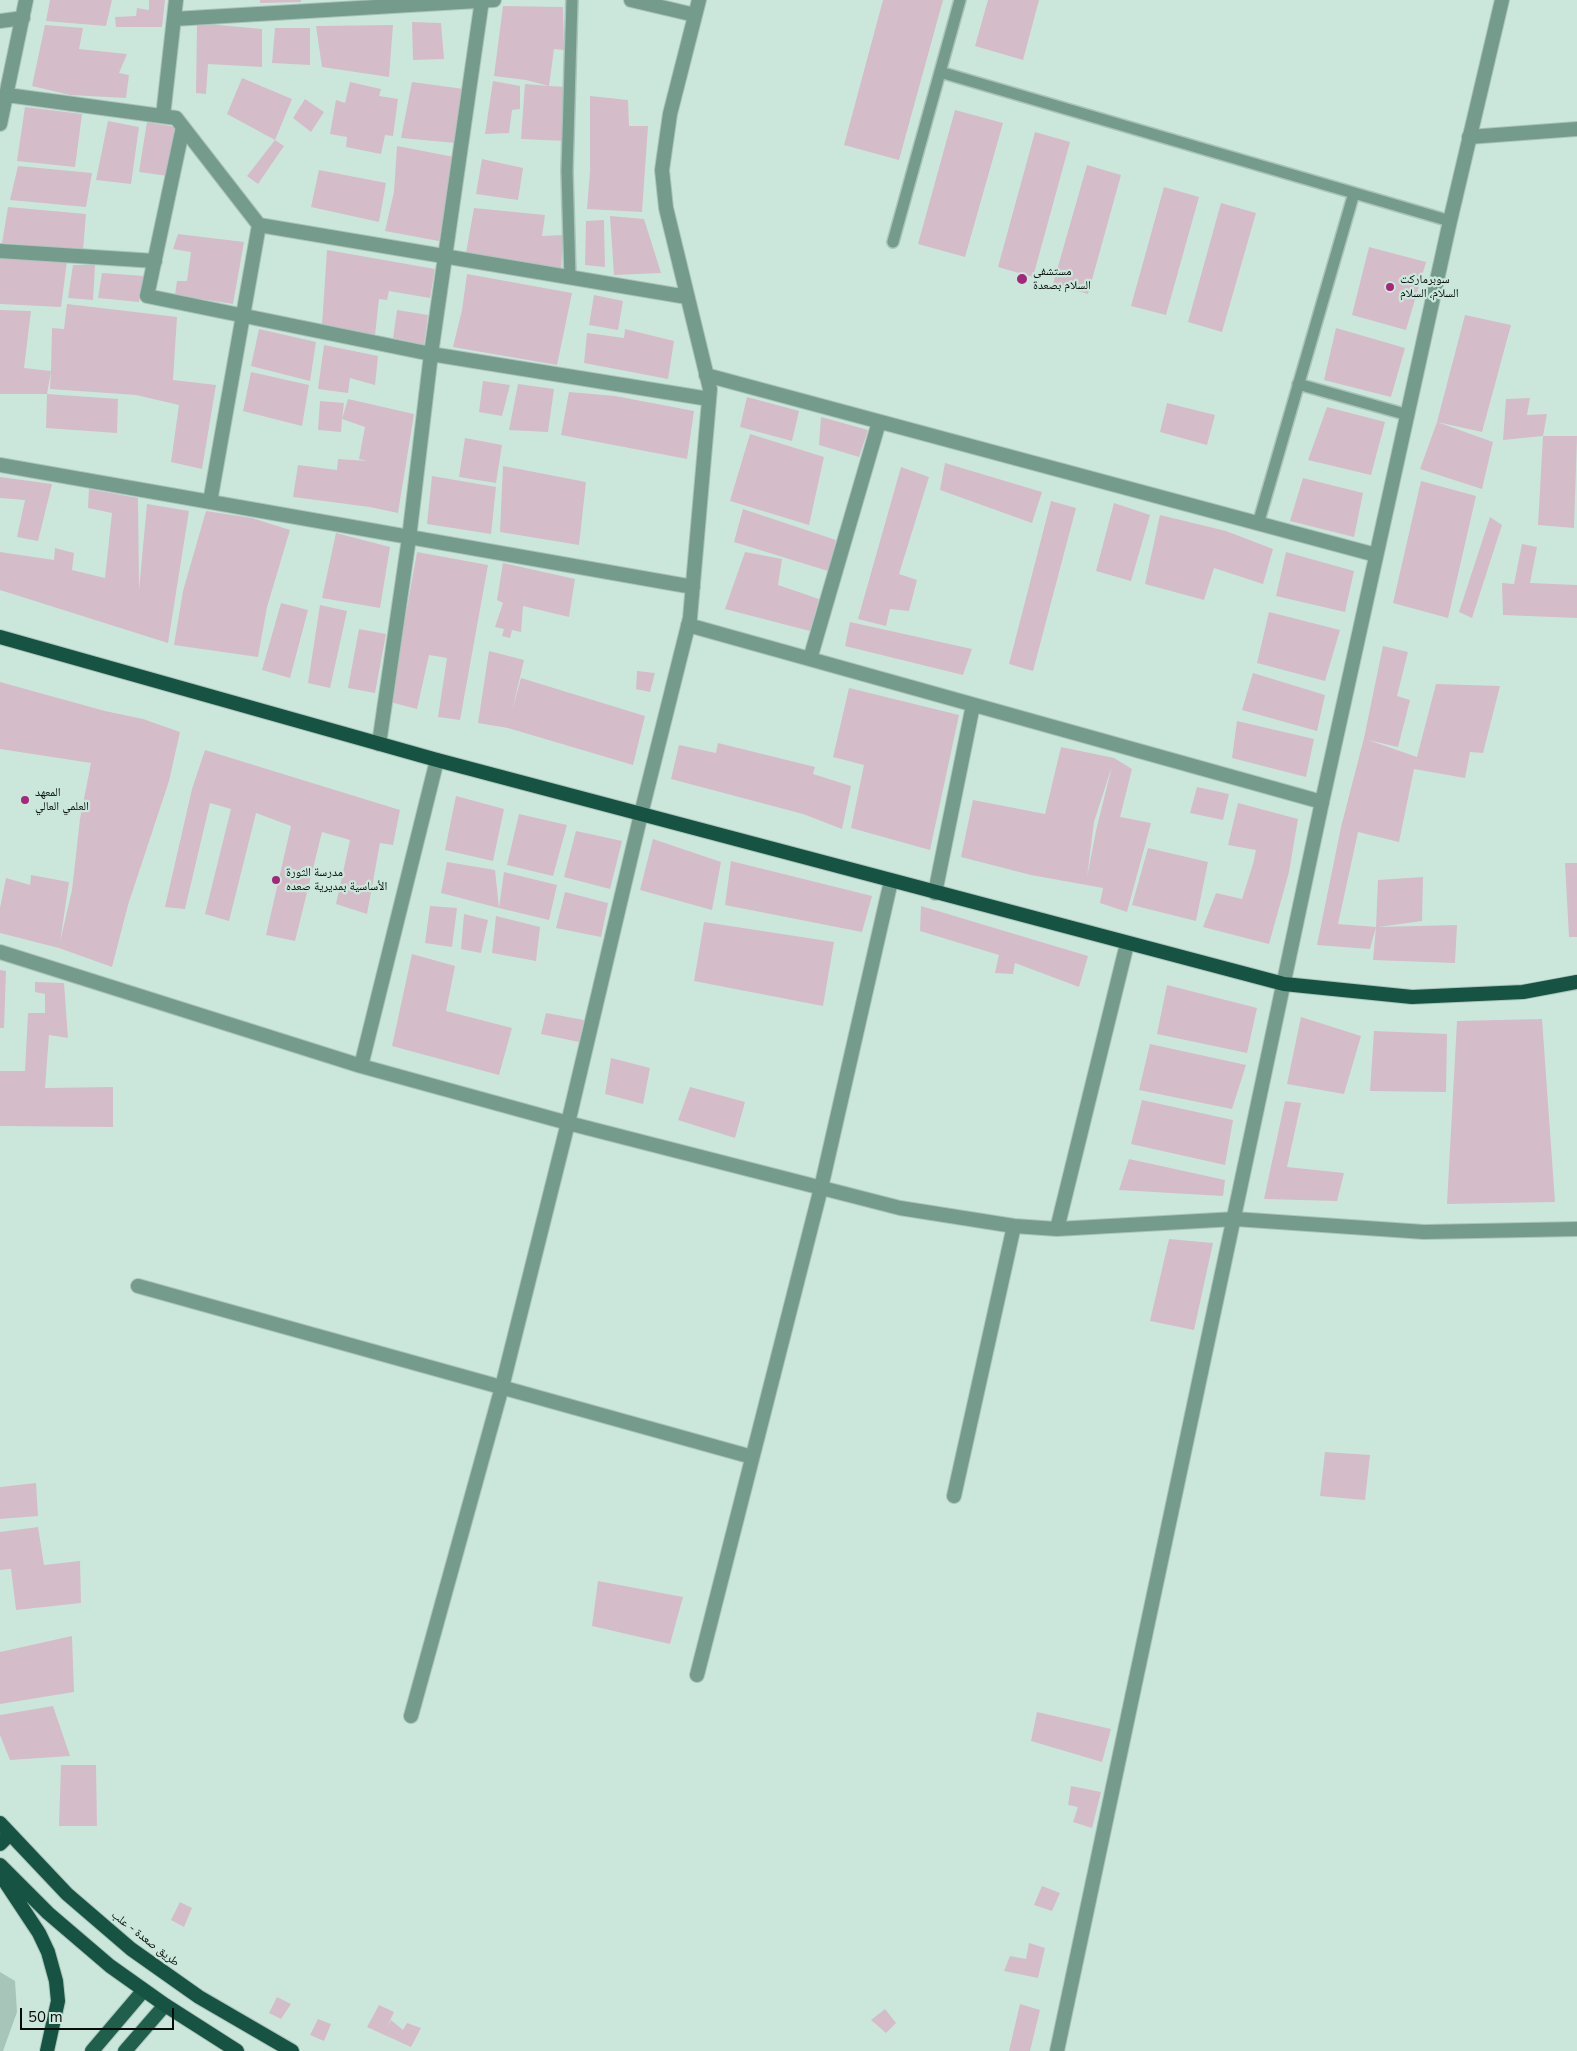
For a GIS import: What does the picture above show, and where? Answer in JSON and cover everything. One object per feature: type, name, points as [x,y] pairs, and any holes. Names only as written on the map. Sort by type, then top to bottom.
[{"type":"highway","points":[[0,637],[437,760],[934,893],[1284,984],[1412,997],[1522,992],[1577,982]]},
{"type":"highway","name":"طريق صعدة - علب","points":[[0,1824],[5,1839],[144,1959],[234,2020],[292,2051]]},
{"type":"highway","points":[[0,1865],[72,1934],[143,1991],[237,2051]]},
{"type":"highway","points":[[0,1874],[39,1933],[48,1952],[56,1981],[58,2001],[47,2051]]},
{"type":"main road","points":[[92,2051],[143,1991]]},
{"type":"main road","points":[[125,2051],[164,2006]]},
{"type":"street","points":[[0,124],[26,0]]},
{"type":"street","points":[[163,116],[176,0]]},
{"type":"street","points":[[174,19],[486,0],[431,354],[410,538],[379,744]]},
{"type":"street","points":[[631,0],[695,15]]},
{"type":"street","points":[[411,1716],[502,1387],[568,1123],[688,625],[710,389],[666,208],[662,170],[670,114],[699,0]]},
{"type":"street","points":[[1057,2051],[1322,802],[1450,221],[1502,0]]},
{"type":"street","points":[[0,21],[23,18]]},
{"type":"street","points":[[7,95],[176,118],[259,225],[687,297]]},
{"type":"street","points":[[183,126],[147,296],[431,354],[709,399]]},
{"type":"street","points":[[1469,137],[1577,130]]},
{"type":"street","points":[[210,502],[259,225]]},
{"type":"street","points":[[0,251],[155,261]]},
{"type":"street","points":[[706,376],[1376,555]]},
{"type":"street","points":[[810,659],[879,422]]},
{"type":"street","points":[[0,465],[692,587]]},
{"type":"street","points":[[688,625],[1322,802]]},
{"type":"street","points":[[934,893],[973,705]]},
{"type":"street","points":[[361,1066],[437,760]]},
{"type":"street","points":[[696,1675],[821,1188],[891,881]]},
{"type":"street","points":[[1058,1229],[1127,944]]},
{"type":"street","points":[[0,952],[361,1066],[568,1123],[900,1208],[1014,1226],[1058,1229],[1235,1219],[1424,1232],[1577,1229]]},
{"type":"street","points":[[954,1496],[1014,1226]]},
{"type":"street","points":[[138,1286],[752,1457]]},
{"type":"lane","points":[[570,278],[567,171],[572,0]]},
{"type":"lane","points":[[893,242],[960,0]]},
{"type":"lane","points":[[940,72],[1450,221]]},
{"type":"lane","points":[[1258,524],[1354,193]]},
{"type":"lane","points":[[1298,384],[1408,414]]},
{"type":"green space","points":[[0,1972],[15,1981],[17,2012],[3,2051],[0,2051]]},
{"type":"building","points":[[50,0],[112,0],[106,26],[46,21]]},
{"type":"building","points":[[149,0],[165,0],[162,27],[116,27],[115,17],[136,16],[137,8],[149,10]]},
{"type":"building","points":[[260,0],[301,0],[301,2],[260,3]]},
{"type":"building","points":[[883,0],[943,0],[899,160],[844,145]]},
{"type":"building","points":[[988,0],[1039,0],[1023,60],[975,46]]},
{"type":"building","points":[[503,6],[563,7],[564,50],[554,49],[549,86],[526,80],[494,76]]},
{"type":"building","points":[[412,22],[441,23],[444,59],[413,60]]},
{"type":"building","points":[[197,23],[262,29],[262,67],[208,64],[206,94],[196,93]]},
{"type":"building","points":[[45,25],[83,28],[79,49],[127,54],[119,73],[129,75],[126,98],[70,95],[32,86]]},
{"type":"building","points":[[393,25],[389,77],[322,67],[316,26]]},
{"type":"building","points":[[275,28],[310,28],[310,65],[272,63]]},
{"type":"building","points":[[242,78],[292,99],[275,140],[227,114]]},
{"type":"building","points":[[493,81],[520,86],[520,109],[512,110],[509,133],[485,134]]},
{"type":"building","points":[[350,82],[381,89],[379,96],[398,99],[393,136],[385,135],[381,154],[346,147],[347,137],[330,134],[336,100],[345,103]]},
{"type":"building","points":[[412,82],[464,89],[456,143],[401,138]]},
{"type":"building","points":[[525,84],[566,87],[566,141],[521,139]]},
{"type":"building","points":[[590,96],[628,100],[629,126],[648,126],[642,212],[587,209],[590,171]]},
{"type":"building","points":[[305,99],[324,112],[311,132],[293,118]]},
{"type":"building","points":[[25,107],[82,114],[75,167],[17,161]]},
{"type":"building","points":[[955,110],[1003,123],[965,257],[918,244]]},
{"type":"building","points":[[108,121],[139,127],[131,184],[96,180]]},
{"type":"building","points":[[147,122],[176,127],[168,176],[139,172]]},
{"type":"building","points":[[1035,132],[1070,142],[1033,277],[998,267]]},
{"type":"building","points":[[275,140],[284,146],[258,184],[247,176]]},
{"type":"building","points":[[397,146],[454,157],[439,241],[385,231],[394,192]]},
{"type":"building","points":[[482,159],[523,168],[518,200],[476,194]]},
{"type":"building","points":[[1087,165],[1121,175],[1088,294],[1053,284]]},
{"type":"building","points":[[18,166],[92,173],[86,207],[10,200]]},
{"type":"building","points":[[319,170],[386,183],[379,222],[311,207]]},
{"type":"building","points":[[1164,187],[1199,197],[1166,315],[1131,306]]},
{"type":"building","points":[[1221,203],[1256,213],[1222,332],[1188,322]]},
{"type":"building","points":[[8,207],[86,214],[83,250],[2,243]]},
{"type":"building","points":[[474,208],[545,215],[542,236],[563,235],[561,269],[466,253]]},
{"type":"building","points":[[610,216],[644,219],[661,273],[614,275]]},
{"type":"building","points":[[604,220],[605,267],[585,265],[586,221]]},
{"type":"building","points":[[178,234],[244,242],[233,304],[175,295],[177,281],[187,281],[191,252],[173,249]]},
{"type":"building","points":[[1369,247],[1426,262],[1406,330],[1352,315]]},
{"type":"building","points":[[327,250],[435,269],[430,298],[389,291],[387,300],[379,299],[375,335],[322,325]]},
{"type":"building","points":[[0,257],[67,261],[61,307],[0,304]]},
{"type":"building","points":[[73,265],[95,265],[93,300],[68,298]]},
{"type":"building","points":[[102,273],[144,276],[139,302],[98,298]]},
{"type":"building","points":[[467,274],[572,293],[557,365],[453,347],[462,310]]},
{"type":"building","points":[[594,295],[623,301],[618,330],[589,325]]},
{"type":"building","points":[[67,304],[177,317],[173,380],[216,385],[202,469],[171,462],[179,405],[136,395],[50,389],[52,328],[64,329]]},
{"type":"building","points":[[0,310],[31,311],[24,368],[51,371],[47,394],[0,394]]},
{"type":"building","points":[[397,310],[428,315],[424,345],[393,338]]},
{"type":"building","points":[[1465,315],[1511,325],[1482,432],[1437,422]]},
{"type":"building","points":[[1336,328],[1405,348],[1391,397],[1324,380]]},
{"type":"building","points":[[259,329],[316,342],[310,381],[251,366]]},
{"type":"building","points":[[625,329],[674,341],[668,379],[584,363],[587,333],[624,338]]},
{"type":"building","points":[[324,345],[378,356],[375,385],[350,378],[348,393],[318,389]]},
{"type":"building","points":[[251,372],[309,385],[302,426],[243,411]]},
{"type":"building","points":[[483,381],[510,385],[502,416],[479,412]]},
{"type":"building","points":[[518,384],[554,389],[548,432],[509,430]]},
{"type":"building","points":[[569,392],[615,396],[694,411],[687,459],[561,435]]},
{"type":"building","points":[[47,394],[118,399],[117,433],[46,428]]},
{"type":"building","points":[[747,397],[799,411],[792,441],[740,427]]},
{"type":"building","points":[[1530,398],[1527,415],[1547,414],[1543,436],[1503,440],[1506,399]]},
{"type":"building","points":[[348,399],[414,414],[398,513],[370,507],[293,497],[298,465],[337,470],[338,459],[367,461],[359,459],[365,427],[342,419]]},
{"type":"building","points":[[320,401],[344,403],[341,432],[318,430]]},
{"type":"building","points":[[1167,403],[1215,415],[1207,445],[1160,432]]},
{"type":"building","points":[[1327,407],[1385,422],[1371,475],[1308,460]]},
{"type":"building","points":[[821,417],[868,430],[859,457],[819,445]]},
{"type":"building","points":[[1437,422],[1493,442],[1482,489],[1420,469]]},
{"type":"building","points":[[750,434],[824,457],[809,525],[730,501]]},
{"type":"building","points":[[1543,436],[1577,436],[1574,528],[1538,525]]},
{"type":"building","points":[[465,438],[502,445],[496,483],[459,477]]},
{"type":"building","points":[[945,463],[1042,492],[1032,523],[940,490]]},
{"type":"building","points":[[503,466],[586,482],[579,545],[500,532]]},
{"type":"building","points":[[901,467],[929,477],[899,574],[917,580],[909,611],[890,609],[886,626],[858,619]]},
{"type":"building","points":[[432,476],[496,487],[491,534],[427,524]]},
{"type":"building","points":[[0,477],[52,484],[38,541],[17,537],[25,500],[0,498]]},
{"type":"building","points":[[1303,478],[1363,493],[1354,537],[1290,521]]},
{"type":"building","points":[[1421,481],[1476,496],[1448,618],[1393,603]]},
{"type":"building","points":[[89,489],[138,498],[139,590],[147,504],[189,511],[168,643],[0,590],[0,552],[54,560],[55,548],[74,553],[72,570],[105,578],[112,513],[88,508]]},
{"type":"building","points":[[1051,501],[1076,508],[1033,671],[1009,664]]},
{"type":"building","points":[[1114,503],[1150,515],[1131,581],[1096,571]]},
{"type":"building","points":[[743,509],[836,540],[828,571],[734,542]]},
{"type":"building","points":[[206,511],[252,518],[290,530],[267,607],[258,657],[174,645],[183,591]]},
{"type":"building","points":[[1160,515],[1226,531],[1273,549],[1263,584],[1214,568],[1204,600],[1145,584]]},
{"type":"building","points":[[1490,517],[1502,525],[1472,618],[1459,612]]},
{"type":"building","points":[[336,533],[390,547],[380,608],[322,598]]},
{"type":"building","points":[[1522,544],[1537,547],[1530,583],[1577,585],[1577,618],[1503,615],[1502,583],[1514,584]]},
{"type":"building","points":[[417,552],[488,565],[460,720],[438,717],[447,658],[429,655],[417,709],[390,702]]},
{"type":"building","points":[[745,552],[782,559],[778,585],[819,599],[810,631],[725,609]]},
{"type":"building","points":[[1286,552],[1354,571],[1345,612],[1276,596]]},
{"type":"building","points":[[503,563],[575,579],[569,617],[523,606],[521,632],[512,630],[510,638],[502,636],[504,629],[495,627],[503,603],[497,600]]},
{"type":"building","points":[[281,603],[308,610],[290,678],[262,670]]},
{"type":"building","points":[[320,605],[347,611],[330,688],[308,683]]},
{"type":"building","points":[[1269,612],[1340,630],[1325,681],[1257,663]]},
{"type":"building","points":[[850,622],[972,649],[963,675],[845,646]]},
{"type":"building","points":[[359,629],[386,634],[375,693],[348,688]]},
{"type":"building","points":[[1383,646],[1408,652],[1397,696],[1410,700],[1398,747],[1368,740],[1417,757],[1436,684],[1500,686],[1483,753],[1470,752],[1465,778],[1414,769],[1399,842],[1358,832],[1338,924],[1376,927],[1370,949],[1317,945],[1341,827],[1364,738]]},
{"type":"building","points":[[489,651],[524,660],[512,711],[521,678],[645,716],[633,765],[508,728],[478,723]]},
{"type":"building","points":[[637,671],[655,673],[650,692],[636,689]]},
{"type":"building","points":[[1253,673],[1325,695],[1317,731],[1242,710]]},
{"type":"building","points":[[0,682],[105,711],[143,719],[180,732],[169,781],[128,905],[112,967],[59,948],[0,933],[0,908],[6,878],[30,885],[31,875],[69,882],[60,942],[72,890],[80,819],[91,763],[0,749]]},
{"type":"building","points":[[849,688],[959,715],[930,850],[851,828],[864,765],[833,757]]},
{"type":"building","points":[[1237,721],[1314,739],[1306,777],[1232,758]]},
{"type":"building","points":[[718,743],[815,767],[813,774],[851,786],[842,829],[803,814],[671,779],[679,745],[716,753]]},
{"type":"building","points":[[1061,747],[1114,758],[1132,769],[1120,817],[1151,823],[1127,912],[1100,903],[1103,888],[1031,875],[961,857],[973,800],[1045,814]],"holes":[[[1112,766],[1087,877],[1094,822]]]},
{"type":"building","points":[[205,750],[400,810],[393,845],[380,843],[367,914],[336,904],[350,840],[322,832],[295,941],[266,935],[291,826],[256,813],[229,921],[205,914],[231,809],[210,803],[185,909],[165,907],[192,789]]},
{"type":"building","points":[[1197,787],[1229,794],[1223,820],[1190,813]]},
{"type":"building","points":[[456,796],[504,809],[493,861],[445,850]]},
{"type":"building","points":[[1238,803],[1298,819],[1289,872],[1269,944],[1203,927],[1216,893],[1242,899],[1253,864],[1256,850],[1228,845]]},
{"type":"building","points":[[519,814],[567,825],[553,876],[507,865]]},
{"type":"building","points":[[576,831],[622,841],[610,889],[564,877]]},
{"type":"building","points":[[653,839],[721,862],[712,910],[640,890]]},
{"type":"building","points":[[1148,848],[1208,862],[1196,921],[1132,905]]},
{"type":"building","points":[[731,861],[872,896],[862,932],[725,905]]},
{"type":"building","points":[[447,862],[495,870],[499,908],[441,893]]},
{"type":"building","points":[[1565,863],[1577,863],[1577,937],[1569,937]]},
{"type":"building","points":[[504,872],[557,885],[549,920],[499,908]]},
{"type":"building","points":[[1423,877],[1422,921],[1378,927],[1457,925],[1455,963],[1373,960],[1378,880]]},
{"type":"building","points":[[565,892],[608,903],[601,937],[556,928]]},
{"type":"building","points":[[430,906],[457,908],[452,947],[425,943]]},
{"type":"building","points":[[921,906],[1088,956],[1079,987],[1015,963],[1013,974],[995,973],[999,955],[920,931]]},
{"type":"building","points":[[464,914],[488,920],[481,953],[461,949]]},
{"type":"building","points":[[496,916],[540,927],[536,961],[492,953]]},
{"type":"building","points":[[704,922],[834,942],[823,1006],[694,981]]},
{"type":"building","points":[[412,954],[455,966],[446,1011],[512,1028],[499,1075],[392,1046]]},
{"type":"building","points":[[0,970],[6,971],[4,1028],[0,1028]]},
{"type":"building","points":[[35,982],[64,983],[68,1038],[49,1035],[45,1088],[113,1087],[113,1127],[0,1126],[0,1071],[25,1071],[28,1013],[45,1013],[45,994],[35,992]]},
{"type":"building","points":[[1167,985],[1257,1008],[1247,1053],[1157,1034]]},
{"type":"building","points":[[546,1013],[584,1020],[579,1042],[541,1034]]},
{"type":"building","points":[[1301,1017],[1361,1036],[1344,1094],[1287,1084]]},
{"type":"building","points":[[1542,1019],[1555,1202],[1447,1204],[1457,1021]]},
{"type":"building","points":[[1374,1031],[1447,1034],[1446,1092],[1370,1091]]},
{"type":"building","points":[[1150,1044],[1246,1065],[1232,1109],[1139,1090]]},
{"type":"building","points":[[611,1058],[650,1068],[643,1104],[605,1094]]},
{"type":"building","points":[[690,1087],[745,1102],[735,1138],[678,1120]]},
{"type":"building","points":[[1142,1100],[1233,1120],[1225,1165],[1131,1144]]},
{"type":"building","points":[[1285,1101],[1301,1103],[1287,1167],[1344,1173],[1337,1201],[1264,1199]]},
{"type":"building","points":[[1129,1159],[1225,1180],[1223,1196],[1119,1190]]},
{"type":"building","points":[[1169,1239],[1213,1243],[1194,1330],[1150,1321]]},
{"type":"building","points":[[1325,1452],[1370,1455],[1365,1500],[1320,1496]]},
{"type":"building","points":[[36,1483],[38,1516],[0,1519],[0,1487]]},
{"type":"building","points":[[38,1527],[44,1565],[80,1561],[81,1603],[16,1610],[11,1569],[0,1570],[0,1532]]},
{"type":"building","points":[[598,1581],[683,1597],[670,1644],[592,1626]]},
{"type":"building","points":[[72,1636],[74,1692],[0,1704],[0,1652]]},
{"type":"building","points":[[53,1706],[70,1756],[10,1760],[0,1735],[0,1715]]},
{"type":"building","points":[[1037,1712],[1111,1729],[1102,1762],[1031,1741]]},
{"type":"building","points":[[61,1765],[96,1765],[97,1826],[59,1826]]},
{"type":"building","points":[[1071,1786],[1101,1792],[1092,1828],[1073,1822],[1078,1807],[1068,1805]]},
{"type":"building","points":[[1042,1886],[1060,1893],[1052,1911],[1034,1905]]},
{"type":"building","points":[[180,1902],[192,1908],[184,1927],[171,1920]]},
{"type":"building","points":[[1029,1943],[1045,1948],[1038,1978],[1004,1971],[1010,1956],[1026,1959]]},
{"type":"building","points":[[277,1997],[291,2004],[281,2019],[269,2013]]},
{"type":"building","points":[[1020,2004],[1040,2010],[1030,2051],[1009,2051]]},
{"type":"building","points":[[379,2005],[394,2012],[386,2029],[391,2020],[403,2030],[407,2023],[421,2028],[411,2047],[367,2027]]},
{"type":"building","points":[[885,2009],[896,2023],[886,2033],[871,2020]]},
{"type":"building","points":[[318,2019],[331,2024],[324,2041],[310,2035]]},
{"type":"place","name":"مستشفى السلام بصعدة","points":[[1022,279]]},
{"type":"place","name":"سوبرماركت السلام، السلام","points":[[1390,287]]},
{"type":"place","name":"المعهد العلمي العالي","points":[[25,800]]},
{"type":"place","name":"مدرسة الثورة الأساسية بمديرية صعده","points":[[276,880]]}]
